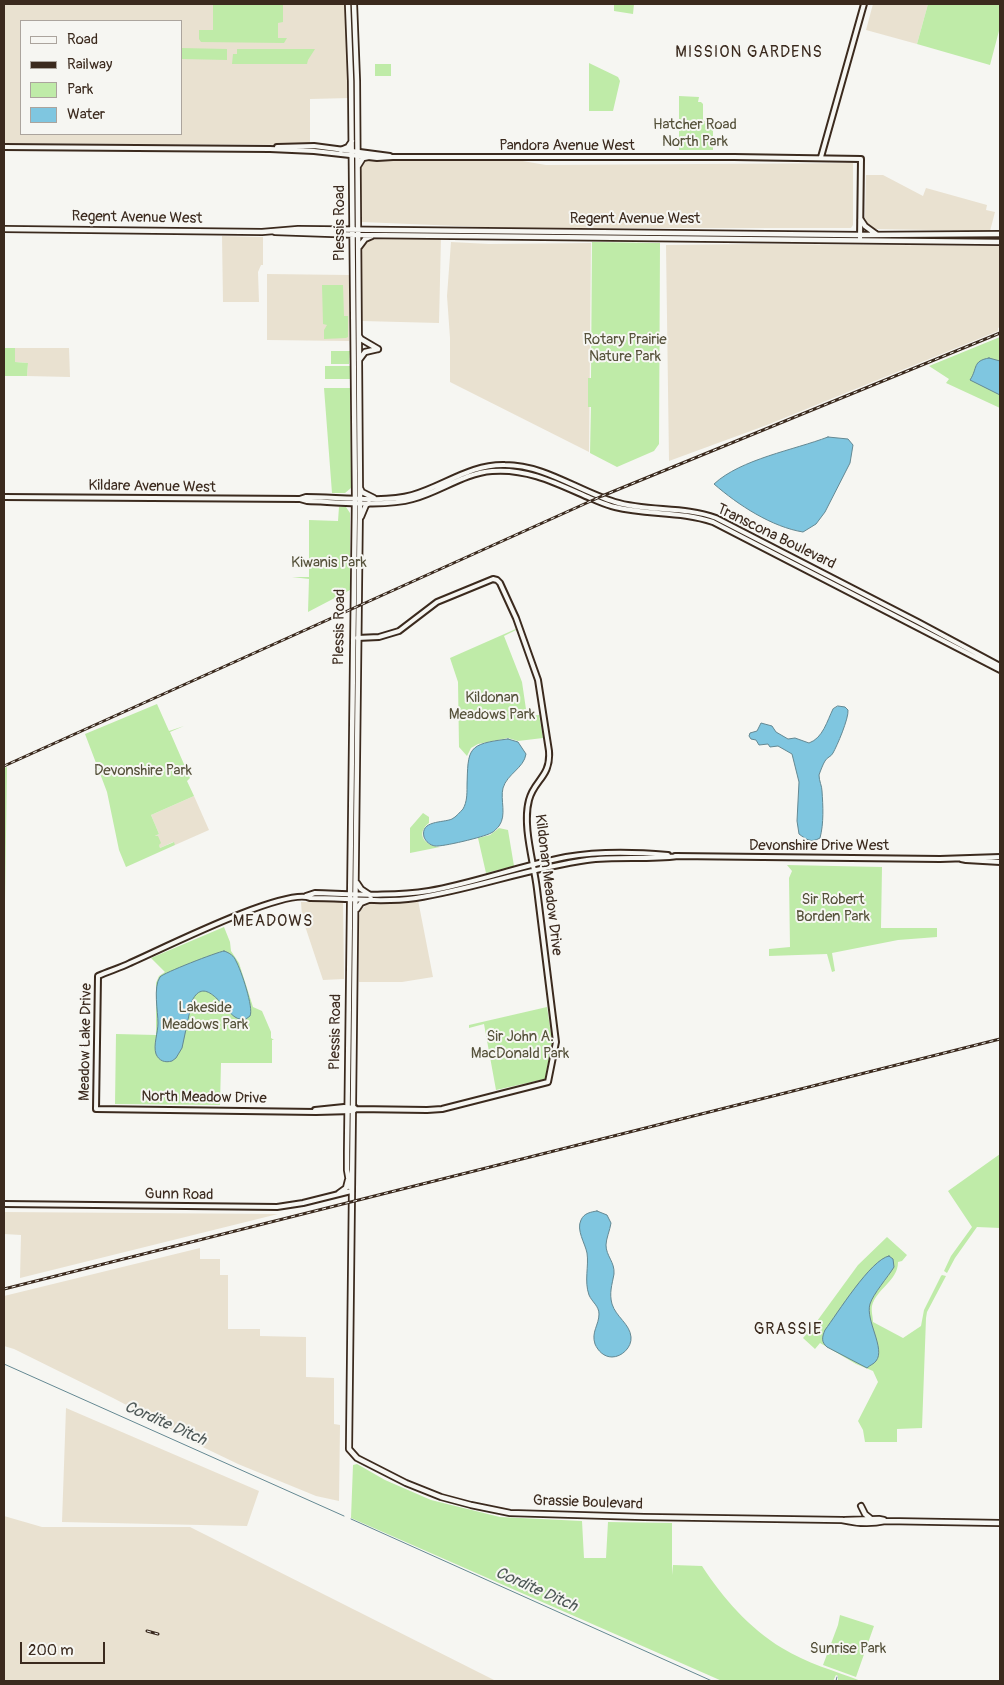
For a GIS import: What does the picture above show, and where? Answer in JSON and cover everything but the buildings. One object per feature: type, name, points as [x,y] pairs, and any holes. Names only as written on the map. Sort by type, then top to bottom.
[{"type":"main road","name":"Plessis Road","points":[[348,4],[352,140],[357,170],[358,215],[355,229]]},
{"type":"main road","name":"Plessis Road","points":[[351,1191],[348,1179],[356,896],[357,500],[354,4]]},
{"type":"main road","points":[[340,150],[350,146],[352,140]]},
{"type":"main road","points":[[357,170],[362,160],[368,157]]},
{"type":"main road","points":[[358,215],[363,224],[373,229]]},
{"type":"main road","points":[[861,220],[865,226],[877,235]]},
{"type":"main road","name":"Regent Avenue West","points":[[4,229],[496,237],[860,237],[877,235],[1000,234]]},
{"type":"main road","name":"Regent Avenue West","points":[[269,232],[283,229],[496,230],[860,237],[1000,242]]},
{"type":"main road","points":[[420,236],[422,230]]},
{"type":"main road","points":[[496,230],[496,237]]},
{"type":"main road","name":"Plessis Road","points":[[349,1449],[351,1191],[350,896],[360,521],[357,500],[360,488],[358,248],[355,235]]},
{"type":"main road","points":[[358,248],[365,239],[375,235]]},
{"type":"main road","points":[[358,362],[365,352],[378,350],[361,339],[359,334]]},
{"type":"main road","points":[[360,488],[362,492],[374,498]]},
{"type":"main road","points":[[360,521],[369,502]]},
{"type":"main road","points":[[355,913],[361,903],[371,897],[361,889],[356,880]]},
{"type":"main road","points":[[339,1193],[346,1188],[348,1179]]},
{"type":"main road","name":"Grassie Boulevard","points":[[349,1449],[357,1458],[428,1492],[471,1506],[510,1513],[842,1520],[860,1522],[1000,1523]]},
{"type":"main road","points":[[861,1506],[865,1514],[872,1519]]},
{"type":"main road","name":"Grassie Boulevard","points":[[842,1520],[850,1518],[885,1521]]},
{"type":"street","points":[[821,157],[864,4]]},
{"type":"street","name":"Pandora Avenue West","points":[[4,146],[270,149],[355,153],[393,157]]},
{"type":"street","name":"Pandora Avenue West","points":[[270,149],[308,146],[340,150],[368,157],[821,157],[861,159],[861,220]]},
{"type":"street","points":[[860,237],[861,220]]},
{"type":"street","name":"Transcona Boulevard","points":[[357,500],[413,495],[469,471],[488,466],[526,467],[543,472],[615,502],[705,514],[839,580],[1000,666]]},
{"type":"street","name":"Transcona Boulevard","points":[[357,500],[392,503],[412,500],[471,475],[505,470],[539,476],[613,507],[703,519],[723,527],[1000,670]]},
{"type":"street","name":"Kildare Avenue West","points":[[4,497],[300,499],[306,497],[357,500]]},
{"type":"street","name":"Kildonan Meadow Drive","points":[[351,1109],[442,1109],[548,1082],[556,1042],[528,825],[528,805],[532,792],[547,771],[550,751],[538,680],[516,618],[497,580],[493,578],[437,602],[399,631],[379,637],[356,638]]},
{"type":"street","name":"Devonshire Drive West","points":[[371,897],[449,887],[564,858],[598,853],[678,856],[961,859],[1000,862]]},
{"type":"street","name":"Devonshire Drive West","points":[[98,976],[246,912],[291,897],[356,896],[409,898],[441,893],[535,870],[588,860],[678,856]]},
{"type":"street","name":"Devonshire Drive West","points":[[961,859],[966,857],[1000,857]]},
{"type":"street","name":"Meadow Lake Drive","points":[[96,1108],[98,976]]},
{"type":"street","name":"North Meadow Drive","points":[[96,1108],[313,1111],[318,1109],[351,1109]]},
{"type":"street","name":"Gunn Road","points":[[4,1204],[277,1207],[303,1203],[351,1191]]},
{"type":"shaded area","points":[[4,4],[348,4],[350,98],[310,99],[310,145],[4,143]]},
{"type":"shaded area","points":[[873,4],[928,4],[917,44],[866,30]]},
{"type":"shaded area","points":[[505,158],[546,165],[853,163],[853,225],[851,228],[506,228],[362,222],[359,159]]},
{"type":"shaded area","points":[[866,175],[883,175],[923,196],[926,188],[987,205],[986,210],[995,212],[990,231],[874,229],[869,227],[865,218]]},
{"type":"shaded area","points":[[222,236],[263,237],[263,265],[261,265],[258,272],[259,302],[223,302]]},
{"type":"shaded area","points":[[376,237],[441,237],[439,323],[362,321],[363,244]]},
{"type":"shaded area","points":[[451,242],[489,244],[591,243],[589,452],[450,382],[450,338],[447,296]]},
{"type":"shaded area","points":[[666,245],[1000,246],[1000,327],[998,331],[767,425],[669,461]]},
{"type":"shaded area","points":[[267,274],[349,275],[349,341],[267,340]]},
{"type":"shaded area","points":[[15,348],[69,348],[70,377],[27,376],[28,363],[15,362]]},
{"type":"shaded area","points":[[194,796],[209,830],[175,845],[173,842],[160,848],[155,836],[159,834],[151,815]]},
{"type":"shaded area","points":[[418,900],[433,977],[402,982],[359,982],[359,916],[361,910],[367,904]]},
{"type":"shaded area","points":[[301,902],[343,902],[344,979],[323,980],[302,917]]},
{"type":"shaded area","points":[[4,1212],[278,1214],[20,1278],[21,1235],[4,1234]]},
{"type":"shaded area","points":[[200,1248],[200,1259],[220,1259],[220,1275],[228,1275],[228,1329],[260,1329],[260,1336],[306,1337],[306,1377],[334,1378],[334,1424],[340,1425],[339,1501],[316,1496],[238,1464],[186,1439],[161,1423],[113,1398],[14,1349],[4,1346],[4,1296]]},
{"type":"shaded area","points":[[66,1408],[259,1491],[247,1526],[62,1522]]},
{"type":"shaded area","points":[[4,1516],[42,1527],[190,1527],[496,1681],[4,1681]]},
{"type":"green space","points":[[213,4],[283,4],[283,22],[278,23],[278,38],[287,38],[284,43],[201,42],[199,30],[213,30]]},
{"type":"green space","points":[[614,4],[634,4],[633,14],[614,11]]},
{"type":"green space","points":[[928,4],[1000,4],[1000,27],[990,65],[917,44]]},
{"type":"green space","points":[[182,48],[227,49],[227,60],[182,59]]},
{"type":"green space","points":[[237,49],[315,49],[307,64],[232,64],[233,54],[237,54]]},
{"type":"green space","points":[[589,63],[618,77],[620,81],[613,111],[589,111]]},
{"type":"green space","points":[[375,64],[391,64],[391,76],[375,76]]},
{"type":"green space","name":"Hatcher Road North Park","points":[[679,96],[699,97],[698,102],[703,104],[703,120],[706,122],[713,121],[713,150],[679,150]]},
{"type":"green space","name":"Rotary Prairie Nature Park","points":[[592,242],[660,243],[659,444],[654,451],[617,467],[590,453],[591,407],[588,407],[588,378],[591,378]]},
{"type":"green space","points":[[322,285],[343,285],[344,316],[348,316],[348,337],[346,338],[324,339],[324,330],[327,325],[323,324]]},
{"type":"green space","points":[[1000,337],[1000,408],[946,383],[949,379],[929,366]]},
{"type":"green space","points":[[4,348],[15,348],[15,362],[28,363],[27,376],[4,376]]},
{"type":"green space","points":[[331,351],[350,351],[349,364],[331,364]]},
{"type":"green space","points":[[325,366],[350,366],[350,379],[325,379]]},
{"type":"green space","points":[[324,388],[350,388],[351,488],[345,493],[332,493]]},
{"type":"green space","name":"Kiwanis Park","points":[[339,507],[346,507],[350,513],[350,590],[308,612],[309,579],[292,577],[309,577],[309,520],[338,521]]},
{"type":"green space","name":"Kildonan Meadows Park","points":[[518,628],[504,636],[522,682],[527,716],[539,715],[543,738],[518,741],[508,738],[478,744],[471,748],[467,756],[459,747],[458,682],[450,658]]},
{"type":"green space","name":"Devonshire Park","points":[[157,704],[169,731],[184,726],[170,732],[190,778],[187,781],[194,796],[151,815],[159,834],[155,836],[158,836],[161,843],[159,845],[160,848],[174,842],[175,845],[126,867],[119,850],[107,792],[85,734]]},
{"type":"green space","points":[[7,767],[4,969],[4,768]]},
{"type":"green space","points":[[423,813],[429,817],[429,823],[422,835],[424,839],[430,844],[440,847],[410,853],[410,828]]},
{"type":"green space","points":[[499,828],[508,830],[514,866],[486,873],[478,838],[490,835]]},
{"type":"green space","name":"Sir Robert Borden Park","points":[[787,865],[882,867],[881,928],[937,928],[937,937],[898,940],[832,953],[835,971],[832,972],[827,954],[769,956],[769,949],[790,947],[789,878],[792,871]]},
{"type":"green space","name":"Lakeside Meadows Park","points":[[224,927],[230,942],[231,951],[239,963],[253,1007],[262,1011],[271,1032],[271,1038],[274,1040],[272,1040],[272,1063],[221,1063],[220,1105],[115,1104],[116,1034],[156,1035],[156,983],[159,976],[165,972],[151,958]]},
{"type":"green space","name":"Sir John A. MacDonald Park","points":[[547,1007],[552,1041],[545,1079],[496,1090],[484,1024],[469,1028],[469,1025]]},
{"type":"green space","points":[[1000,1154],[1000,1228],[977,1227],[947,1273],[944,1271],[951,1256],[972,1227],[948,1191]]},
{"type":"green space","points":[[887,1237],[907,1255],[902,1261],[898,1262],[897,1269],[891,1280],[874,1300],[872,1308],[873,1322],[903,1338],[921,1326],[924,1310],[941,1276],[946,1276],[927,1312],[926,1318],[922,1428],[897,1429],[897,1442],[865,1442],[863,1430],[858,1421],[878,1382],[873,1371],[856,1364],[820,1343],[815,1349],[803,1338],[858,1265]]},
{"type":"green space","points":[[357,1464],[385,1480],[431,1500],[500,1517],[582,1521],[584,1558],[606,1558],[608,1522],[672,1523],[672,1575],[673,1565],[702,1566],[738,1612],[770,1640],[801,1658],[861,1681],[838,1681],[838,1676],[836,1675],[833,1681],[722,1681],[351,1518],[353,1465]]},
{"type":"green space","name":"Sunrise Park","points":[[840,1615],[874,1626],[856,1677],[823,1665]]},
{"type":"water","points":[[989,358],[1000,361],[1000,395],[970,380],[978,363]]},
{"type":"water","points":[[828,437],[848,439],[853,445],[850,463],[825,512],[816,524],[803,532],[779,525],[756,514],[714,484],[738,468],[768,456]]},
{"type":"water","points":[[838,706],[845,707],[848,710],[847,719],[835,749],[825,761],[819,775],[822,789],[822,826],[820,838],[809,840],[799,834],[797,821],[799,782],[792,754],[778,746],[759,745],[756,740],[751,739],[749,736],[750,733],[757,731],[761,723],[772,726],[776,732],[788,739],[795,738],[809,743],[818,737],[833,709]]},
{"type":"water","points":[[508,739],[518,742],[526,754],[525,759],[503,788],[503,817],[499,826],[491,833],[480,837],[439,846],[433,846],[428,843],[424,837],[425,828],[433,823],[452,819],[463,809],[467,795],[468,764],[472,750],[484,743]]},
{"type":"water","points":[[224,951],[233,956],[244,980],[249,997],[250,1016],[246,1019],[235,1017],[214,996],[203,991],[197,994],[192,1001],[182,1048],[176,1058],[167,1062],[161,1060],[156,1054],[155,1047],[158,1023],[156,993],[160,977],[170,971]]},
{"type":"water","points":[[597,1211],[607,1215],[611,1223],[606,1245],[614,1270],[611,1300],[614,1309],[628,1328],[631,1337],[626,1351],[616,1357],[606,1356],[602,1353],[594,1340],[599,1311],[589,1295],[587,1253],[581,1236],[580,1224],[584,1216]]},
{"type":"water","points":[[889,1256],[893,1259],[894,1267],[870,1304],[870,1318],[879,1349],[875,1362],[867,1368],[827,1347],[823,1337],[825,1330],[864,1277],[882,1259]]},
{"type":"waterway","name":"Cordite Ditch","points":[[4,1364],[344,1516]]},
{"type":"waterway","name":"Cordite Ditch","points":[[351,1519],[712,1681]]},
{"type":"waterway","points":[[836,1681],[837,1677]]},
{"type":"railway","points":[[4,766],[602,496],[1000,333]]},
{"type":"railway","points":[[4,1289],[1000,1039]]},
{"type":"railway","points":[[147,1631],[158,1634]]},
{"type":"district","name":"MISSION GARDENS","points":[[749,53]]},
{"type":"district","name":"MEADOWS","points":[[273,922]]},
{"type":"district","name":"GRASSIE","points":[[788,1330]]}]
